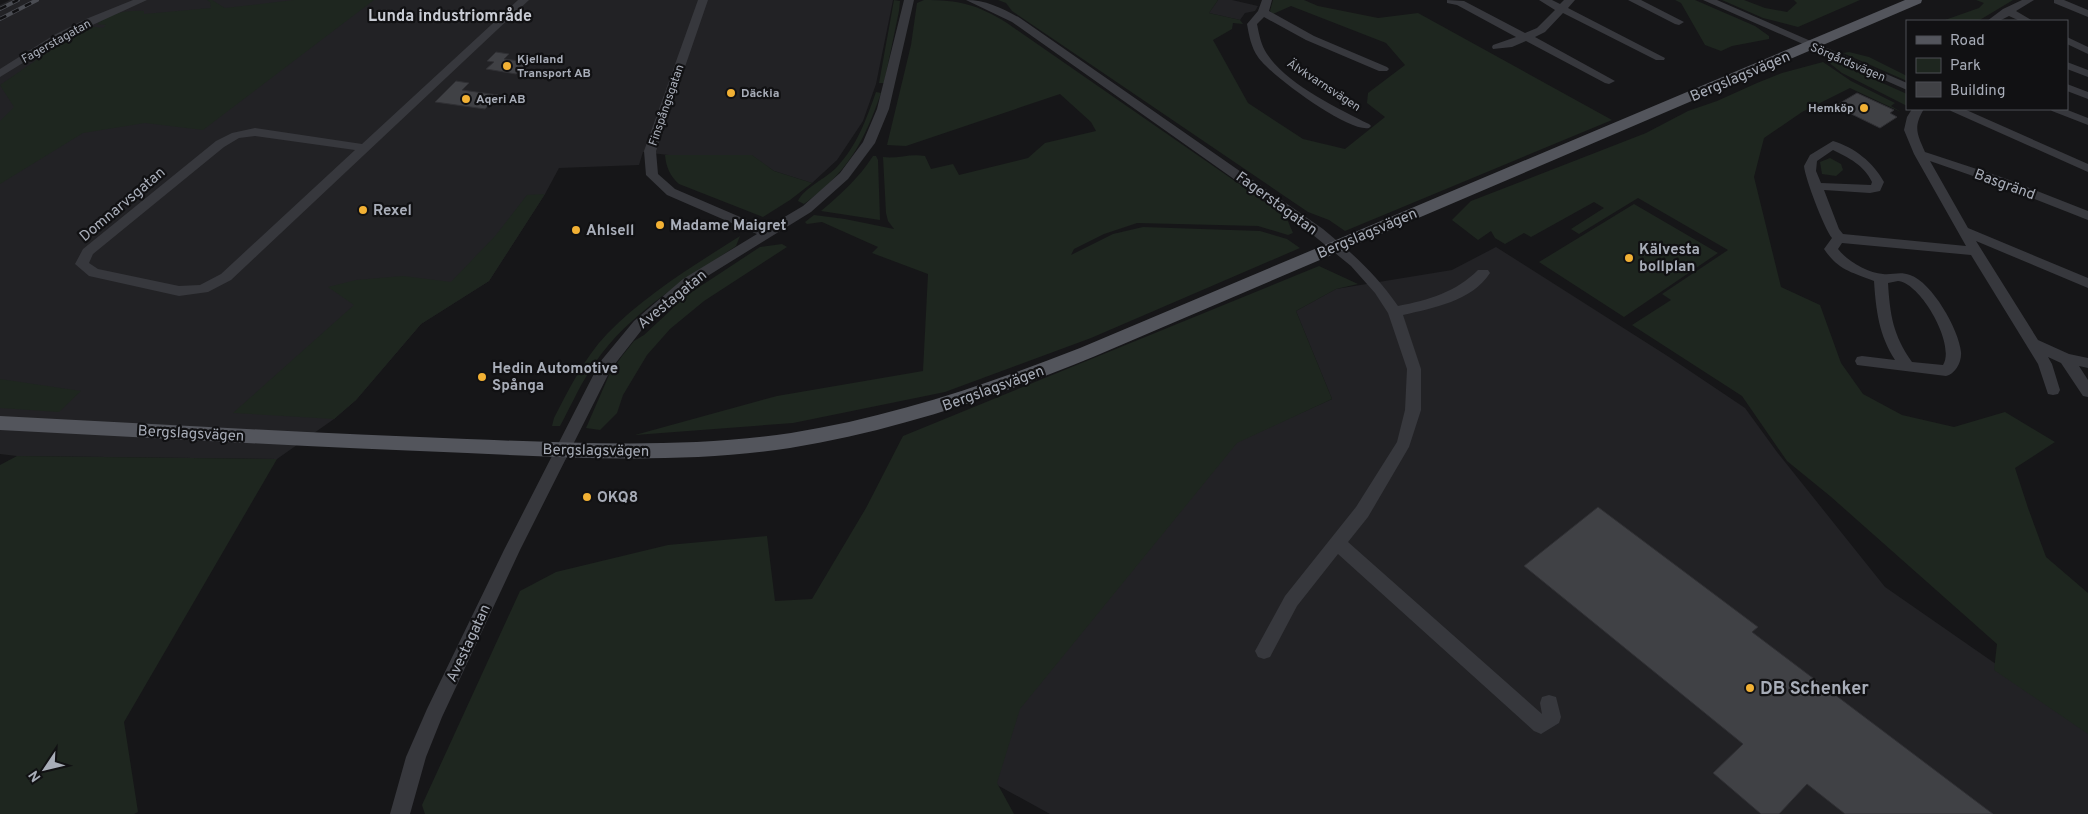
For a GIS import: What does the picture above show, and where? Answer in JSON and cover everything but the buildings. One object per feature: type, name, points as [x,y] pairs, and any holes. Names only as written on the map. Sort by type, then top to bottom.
[{"type":"main road","name":"Bergslagsvägen","points":[[0,423],[377,443],[654,451],[750,446],[833,433],[933,409],[1042,371],[1252,284],[1916,0]]},
{"type":"street","name":"Fagerstagatan","points":[[0,74],[58,37],[90,21],[142,0]]},
{"type":"street","name":"Domnarvsgatan","points":[[364,148],[256,132],[236,135],[220,144],[88,252],[82,264],[94,273],[180,291],[203,288],[226,277],[524,0]]},
{"type":"street","name":"Finspångsgatan","points":[[702,0],[650,151],[652,175],[671,192],[766,233]]},
{"type":"street","name":"Avestagatan","points":[[400,811],[416,757],[434,715],[495,583],[605,366],[639,324],[688,282],[815,203],[844,176],[869,143],[883,110],[909,0]]},
{"type":"street","name":"Fagerstagatan","points":[[971,0],[998,10],[1032,30],[1283,206],[1354,261],[1374,283],[1395,312],[1414,369],[1413,410],[1404,443],[1362,512],[1291,601],[1264,651]]},
{"type":"street","name":"Älvkvarnsvägen","points":[[1267,0],[1263,12],[1252,24],[1263,56],[1271,66],[1306,92],[1365,126]]},
{"type":"street","points":[[1544,0],[1660,58]]},
{"type":"street","points":[[1496,47],[1508,45],[1546,26],[1570,0]]},
{"type":"street","points":[[1633,0],[1679,22]]},
{"type":"street","name":"Sörgårdsvägen","points":[[1708,0],[1906,87]]},
{"type":"street","points":[[1994,20],[2029,0]]},
{"type":"street","points":[[1451,1],[1460,3],[1609,81]]},
{"type":"street","points":[[2058,1],[2088,14]]},
{"type":"street","points":[[2007,11],[2026,20]]},
{"type":"street","points":[[1263,12],[1310,38],[1384,70]]},
{"type":"street","points":[[2071,42],[2088,38]]},
{"type":"street","points":[[2071,42],[2088,51]]},
{"type":"street","points":[[2070,70],[2088,74]]},
{"type":"street","points":[[2068,87],[2088,96]]},
{"type":"street","points":[[1917,110],[1913,117],[1910,130],[1920,154],[1975,251],[2045,364],[2053,390]]},
{"type":"street","points":[[1957,110],[2088,168]]},
{"type":"street","points":[[2059,110],[2087,121]]},
{"type":"street","points":[[1817,187],[1876,188],[1878,182],[1874,172],[1838,141],[1814,156],[1810,161],[1808,169],[1817,187],[1833,230],[1839,238],[1975,251]]},
{"type":"street","name":"Basgränd","points":[[1920,154],[2000,181],[2088,216]]},
{"type":"street","points":[[1964,231],[2088,283]]},
{"type":"street","points":[[1839,238],[1831,248],[1841,262],[1850,268],[1881,279],[1904,277],[1914,282],[1938,313],[1952,337],[1955,355],[1946,372],[1862,361]]},
{"type":"street","points":[[1395,312],[1432,304],[1451,297],[1477,280],[1483,273]]},
{"type":"street","points":[[1881,279],[1882,315],[1886,330],[1892,344],[1908,367]]},
{"type":"street","points":[[2033,344],[2066,359],[2088,363]]},
{"type":"street","points":[[2066,359],[2088,392]]},
{"type":"street","points":[[1337,543],[1541,725],[1552,717],[1549,703]]},
{"type":"shaded area","name":"Lunda industriområde","points":[[10,0],[893,0],[876,84],[863,121],[837,160],[812,183],[774,171],[751,155],[677,156],[643,152],[639,165],[559,168],[545,194],[489,281],[421,324],[356,400],[334,419],[277,459],[17,456],[0,454],[0,5]]},
{"type":"shaded area","points":[[1218,0],[1232,0],[1258,6],[1255,11],[1245,13],[1240,20],[1209,13]]},
{"type":"shaded area","points":[[1496,247],[1669,357],[1745,408],[1777,452],[1885,587],[2088,728],[2088,814],[1050,814],[988,780],[1015,705],[1237,442],[1332,399],[1296,311],[1336,289],[1452,270]]},
{"type":"green space","points":[[207,0],[212,0],[225,8],[294,0],[374,0],[203,130],[145,123],[83,133],[0,184],[0,121],[14,107],[0,85],[86,26],[103,28],[106,25],[97,24],[108,17],[131,11],[144,11],[144,14],[211,8],[210,2]]},
{"type":"green space","points":[[894,0],[900,1],[899,11],[884,83],[879,83]]},
{"type":"green space","points":[[924,0],[967,4],[986,11],[1007,23],[1281,213],[1287,219],[1293,233],[1288,235],[1258,226],[1137,223],[1104,234],[1074,249],[1071,255],[1113,234],[1143,227],[1260,231],[1287,239],[1300,248],[1091,338],[945,392],[793,423],[635,435],[777,396],[923,371],[928,274],[872,253],[878,247],[822,222],[807,224],[805,222],[814,215],[894,229],[888,221],[886,213],[883,157],[925,156],[931,169],[953,164],[959,175],[1028,158],[1045,143],[1096,131],[1091,122],[1060,94],[906,146],[887,145],[911,45],[917,3]]},
{"type":"green space","points":[[998,0],[1218,0],[1209,13],[1240,20],[1243,24],[1233,23],[1232,29],[1213,40],[1248,103],[1303,139],[1345,149],[1385,117],[1367,103],[1368,93],[1405,65],[1386,43],[1291,6],[1273,14],[1270,11],[1273,0],[1304,0],[1318,6],[1378,18],[1418,13],[1612,120],[1345,231],[1329,220],[1308,212],[1012,11],[1006,3]]},
{"type":"green space","points":[[1675,0],[1695,0],[1755,26],[1769,36],[1769,39],[1732,46],[1721,51],[1705,45],[1681,3]]},
{"type":"green space","points":[[1722,0],[1744,0],[1765,8],[1787,12],[1797,3],[1794,0],[1860,0],[1798,27],[1763,18]]},
{"type":"green space","points":[[1976,0],[2013,0],[1980,20],[1945,20],[1979,8],[1984,3]]},
{"type":"green space","points":[[1849,52],[1869,57],[1906,76],[1906,81],[1843,53]]},
{"type":"green space","points":[[1831,60],[1906,94],[1906,105],[1842,73],[1827,61]]},
{"type":"green space","points":[[1823,62],[1851,81],[1895,103],[1891,106],[1901,112],[1850,88],[1802,112],[1764,138],[1754,177],[1781,287],[1820,305],[1841,363],[1863,394],[1902,415],[1954,427],[2005,412],[2055,442],[2015,468],[2046,557],[2088,593],[2088,734],[1994,670],[1997,644],[1830,496],[1787,461],[1742,396],[1632,325],[1671,300],[1662,294],[1728,250],[1638,198],[1579,234],[1571,229],[1604,208],[1594,202],[1531,237],[1524,233],[1505,244],[1495,238],[1491,231],[1478,240],[1452,220],[1471,201],[1646,133],[1688,111],[1717,101],[1782,73]]},
{"type":"green space","points":[[876,92],[881,93],[875,111],[853,155],[819,192],[804,204],[798,201],[805,192],[836,168],[850,151],[864,123]]},
{"type":"green space","points":[[665,155],[752,155],[774,171],[812,183],[763,217],[679,184],[669,171]]},
{"type":"green space","points":[[873,156],[876,156],[878,160],[880,220],[821,211],[855,179]]},
{"type":"green space","points":[[1830,158],[1841,164],[1843,170],[1836,176],[1822,174],[1820,162]]},
{"type":"green space","points":[[545,194],[489,281],[421,324],[356,400],[334,419],[233,413],[354,305],[328,287],[356,280],[403,276],[451,282],[496,235],[527,195]]},
{"type":"green space","name":"Kälvesta bollplan","points":[[1634,204],[1718,253],[1624,317],[1539,262]]},
{"type":"green space","points":[[740,236],[736,246],[655,302],[619,334],[589,372],[560,426],[552,426],[554,418],[577,374],[607,334],[654,293]]},
{"type":"green space","points":[[782,244],[787,247],[704,301],[670,329],[647,355],[623,395],[617,413],[600,430],[586,428],[610,373],[634,341],[644,335],[678,301],[760,247]]},
{"type":"green space","points":[[1319,266],[1358,284],[1336,289],[1296,311],[1332,399],[1237,443],[1020,709],[997,783],[1014,814],[425,814],[422,805],[520,591],[556,572],[668,545],[767,536],[775,601],[812,599],[866,508],[903,436]]},
{"type":"green space","points":[[0,379],[81,391],[59,412],[0,408]]},
{"type":"green space","points":[[17,456],[277,459],[124,722],[138,812],[134,814],[0,814],[0,465]]},
{"type":"railway","points":[[0,9],[18,0]]},
{"type":"railway","points":[[0,19],[37,0]]},
{"type":"place","name":"Kjelland Transport AB","points":[[507,66]]},
{"type":"place","name":"Däckia","points":[[731,93]]},
{"type":"place","name":"Aqeri AB","points":[[466,99]]},
{"type":"place","name":"Hemköp","points":[[1864,108]]},
{"type":"place","name":"Rexel","points":[[363,210]]},
{"type":"place","name":"Madame Maigret","points":[[660,225]]},
{"type":"place","name":"Ahlsell","points":[[576,230]]},
{"type":"place","name":"Kälvesta bollplan","points":[[1629,258]]},
{"type":"place","name":"Hedin Automotive Spånga","points":[[482,377]]},
{"type":"place","name":"OKQ8","points":[[587,497]]},
{"type":"place","name":"DB Schenker","points":[[1750,688]]},
{"type":"district","name":"Lunda industriområde","points":[[450,15]]}]
